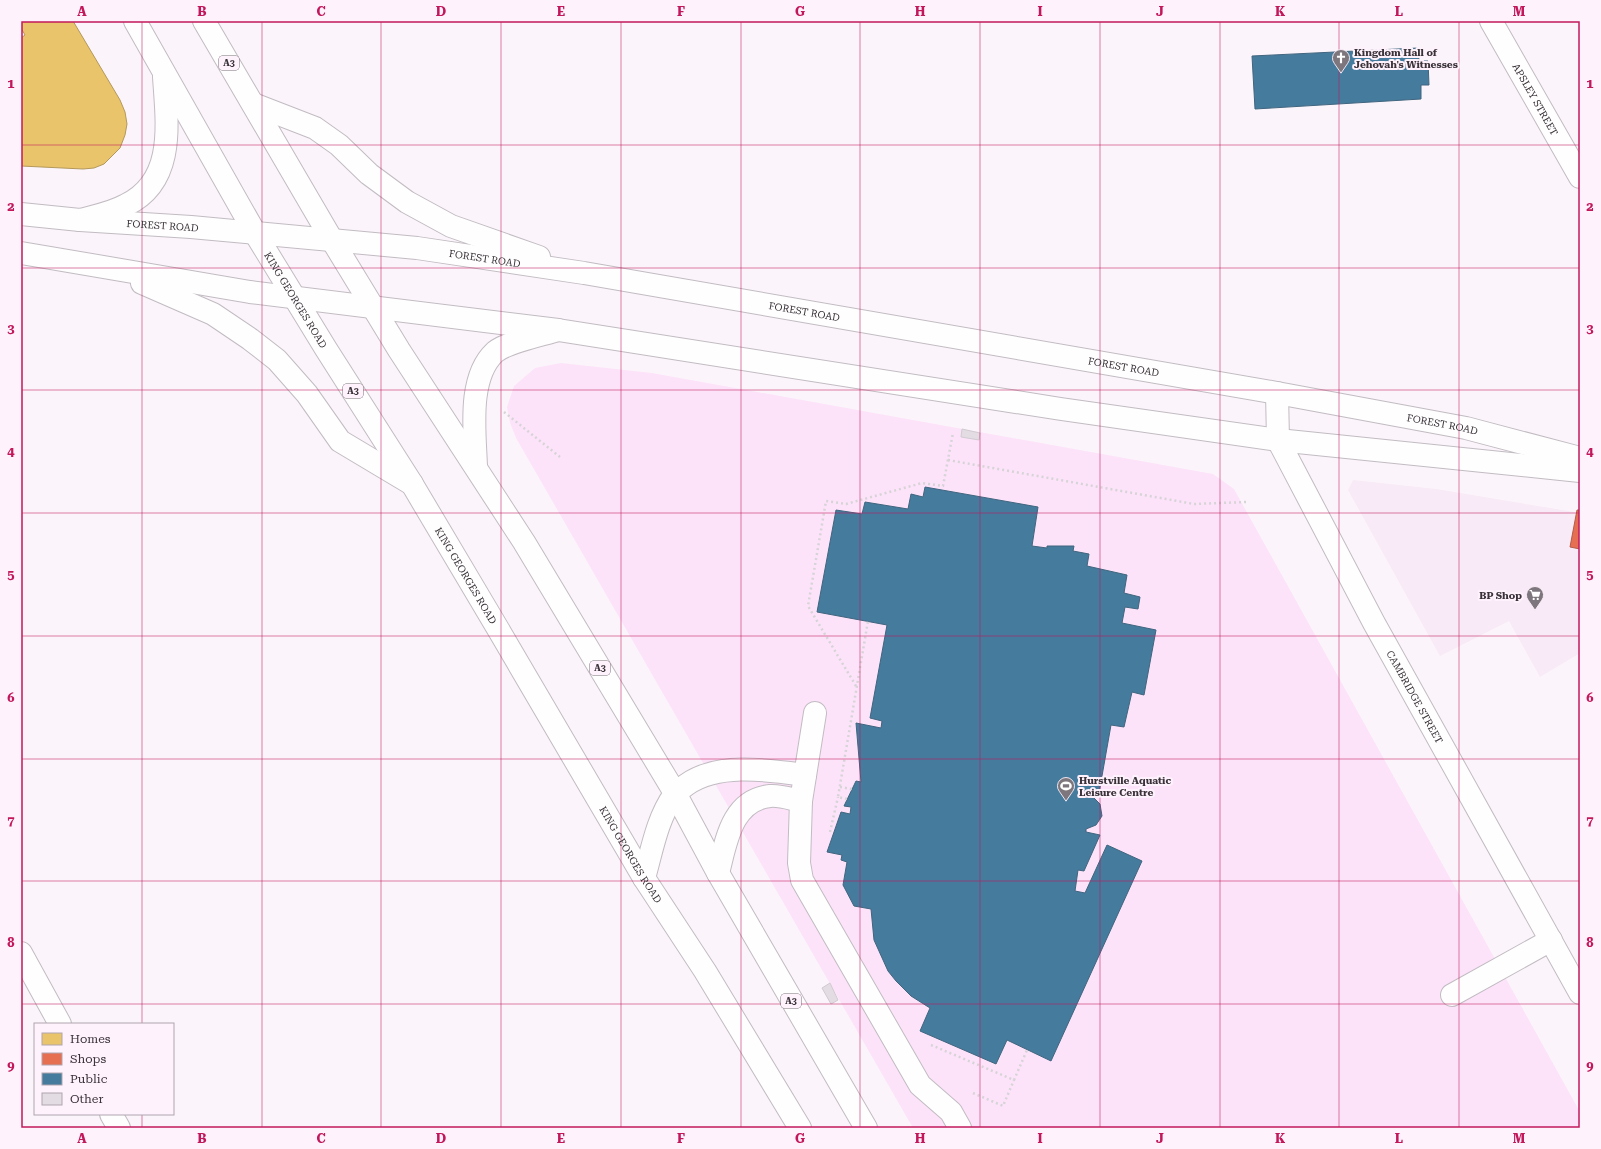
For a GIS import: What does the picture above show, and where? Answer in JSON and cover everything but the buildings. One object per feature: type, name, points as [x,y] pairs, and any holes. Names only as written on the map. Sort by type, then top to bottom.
[{"type":"main road","name":"KING GEORGES ROAD","points":[[135,21],[255,233],[412,484],[644,878],[705,971],[800,1128]]},
{"type":"main road","name":"A3","points":[[204,21],[332,240],[399,350],[524,542],[675,793],[718,873],[866,1128]]},
{"type":"main road","name":"APSLEY STREET","points":[[1490,21],[1580,177]]},
{"type":"main road","points":[[80,220],[125,206],[141,197],[152,185],[160,170],[164,156],[167,129],[164,72]]},
{"type":"main road","points":[[253,104],[315,128],[339,146],[369,174],[407,202],[451,226],[584,273]]},
{"type":"main road","name":"FOREST ROAD","points":[[21,214],[80,220],[191,227],[417,248],[584,273],[1277,393],[1466,428],[1580,458]]},
{"type":"main road","points":[[21,253],[250,292],[558,330],[1061,409],[1278,440],[1580,471]]},
{"type":"main road","points":[[108,269],[205,310],[250,339],[277,360],[307,394],[340,441],[412,484]]},
{"type":"main road","points":[[476,467],[475,410],[477,387],[484,368],[495,352],[512,343],[558,330]]},
{"type":"main road","name":"CAMBRIDGE STREET","points":[[1277,393],[1278,440],[1374,623],[1580,993]]},
{"type":"main road","points":[[815,713],[801,801],[799,863],[802,880],[920,1085],[951,1112],[960,1128]]},
{"type":"main road","points":[[644,878],[665,809],[675,793],[693,780],[712,772],[752,770],[805,775]]},
{"type":"main road","points":[[718,873],[734,819],[745,807],[756,798],[772,796],[801,801]]},
{"type":"main road","points":[[1452,995],[1550,940]]},
{"type":"main road","points":[[21,954],[59,1023]]},
{"type":"main road","points":[[112,1115],[119,1128]]},
{"type":"path","points":[[499,408],[560,456]]},
{"type":"path","points":[[856,686],[808,606],[826,501],[846,504],[922,483],[943,486],[953,432]]},
{"type":"path","points":[[948,460],[1194,504],[1246,502]]},
{"type":"path","points":[[830,833],[840,787],[868,621]]},
{"type":"path","points":[[840,787],[852,789]]},
{"type":"path","points":[[838,797],[847,799]]},
{"type":"path","points":[[926,1042],[1014,1080]]},
{"type":"path","points":[[1003,1106],[1027,1050]]},
{"type":"shaded area","name":"Hurstville Aquatic Leisure Centre","points":[[561,363],[652,373],[1213,474],[1234,489],[1580,1112],[1580,1128],[913,1128],[516,438],[510,423],[507,407],[514,386],[535,368]]},
{"type":"shaded area","points":[[1353,480],[1436,489],[1580,513],[1580,653],[1540,677],[1509,621],[1440,656],[1348,490]]},
{"type":"place","name":"Kingdom Hall of Jehovah's Witnesses","points":[[1341,73]]},
{"type":"place","name":"BP Shop","points":[[1535,610]]},
{"type":"place","name":"Hurstville Aquatic Leisure Centre","points":[[1066,801]]}]
